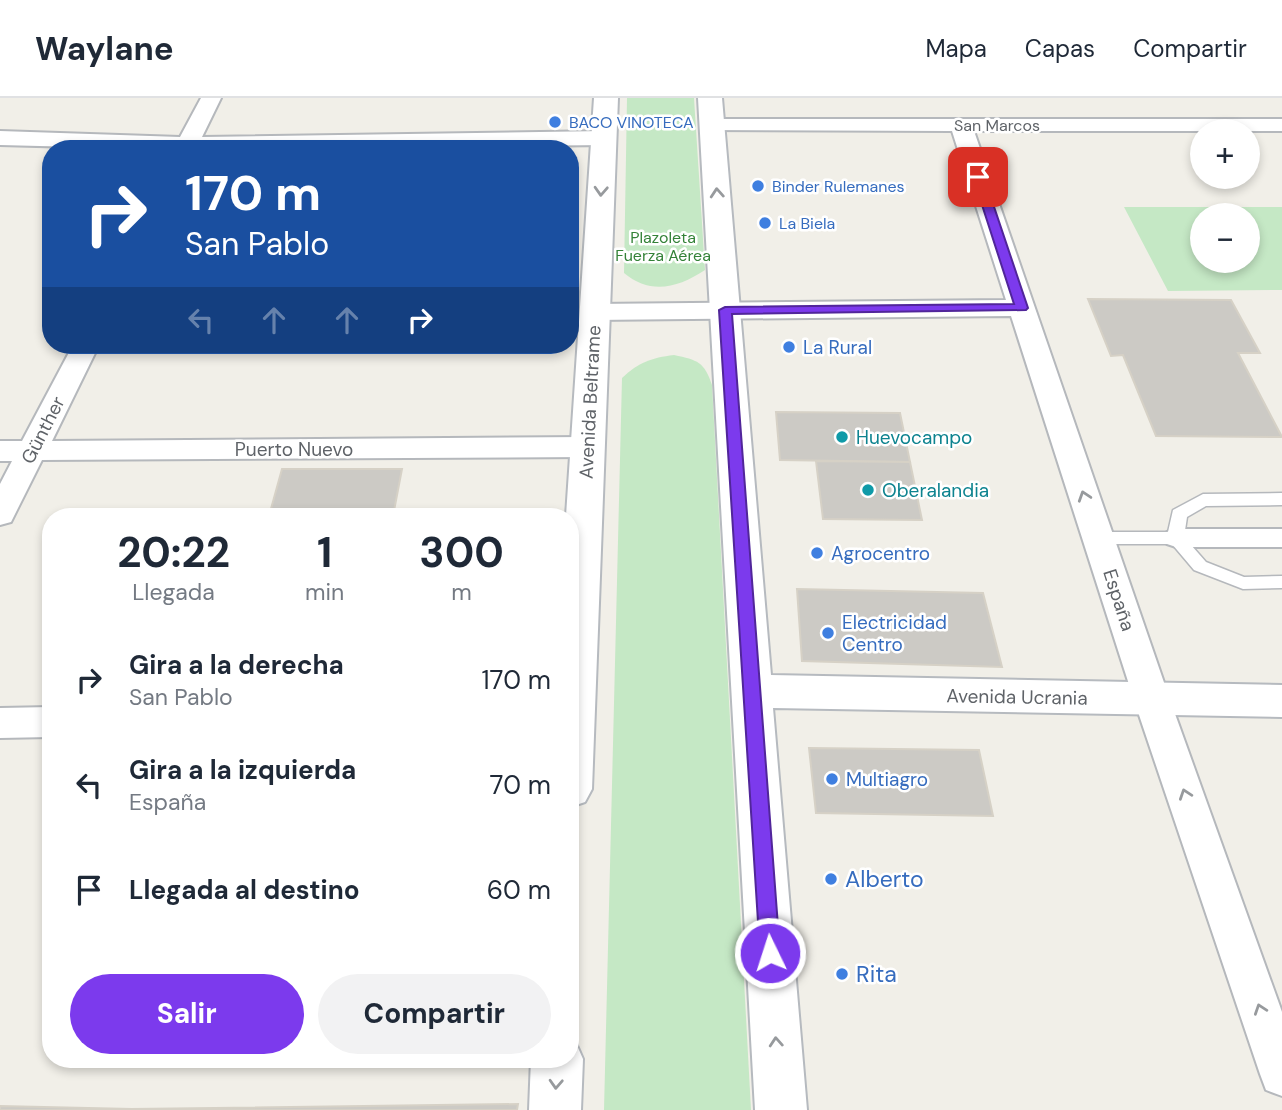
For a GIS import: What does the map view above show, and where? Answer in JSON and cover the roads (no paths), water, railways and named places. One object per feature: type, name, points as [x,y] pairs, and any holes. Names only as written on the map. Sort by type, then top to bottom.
[{"type":"main road","name":"Avenida Beltrame","points":[[579,590],[607,98]]},
{"type":"main road","points":[[711,112],[781,1110]]},
{"type":"main road","name":"Avenida Ucrania","points":[[752,691],[1282,701]]},
{"type":"main road","points":[[555,1110],[557,1068]]},
{"type":"street","points":[[189,140],[211,98]]},
{"type":"street","name":"San Marcos","points":[[711,112],[961,125],[1282,125]]},
{"type":"street","name":"España","points":[[961,125],[1152,700],[1282,1074]]},
{"type":"street","points":[[0,138],[46,140]]},
{"type":"street","points":[[500,140],[604,138]]},
{"type":"street","points":[[594,313],[1021,308]]},
{"type":"street","name":"Günther","points":[[0,514],[81,354]]},
{"type":"street","name":"Puerto Nuevo","points":[[0,451],[587,447]]},
{"type":"street","points":[[1176,538],[1282,538]]},
{"type":"street","points":[[0,723],[42,722]]},
{"type":"lane","points":[[1282,499],[1203,500],[1179,513],[1176,538],[1200,566],[1243,583],[1282,582]]},
{"type":"lane","points":[[1098,538],[1176,538]]},
{"type":"place","name":"BACO VINOTECA","points":[[555,122]]},
{"type":"place","name":"Binder Rulemanes","points":[[758,186]]},
{"type":"place","name":"La Biela","points":[[765,223]]},
{"type":"place","name":"La Rural","points":[[789,347]]},
{"type":"place","name":"Huevocampo","points":[[842,437]]},
{"type":"place","name":"Oberalandia","points":[[868,490]]},
{"type":"place","name":"Agrocentro","points":[[817,553]]},
{"type":"place","name":"Electricidad Centro","points":[[828,633]]},
{"type":"place","name":"Multiagro","points":[[832,779]]},
{"type":"place","name":"Alberto","points":[[831,879]]},
{"type":"place","name":"Rita","points":[[842,974]]},
{"type":"park label","name":"Plazoleta Fuerza Aérea","points":[[663,246]]}]
